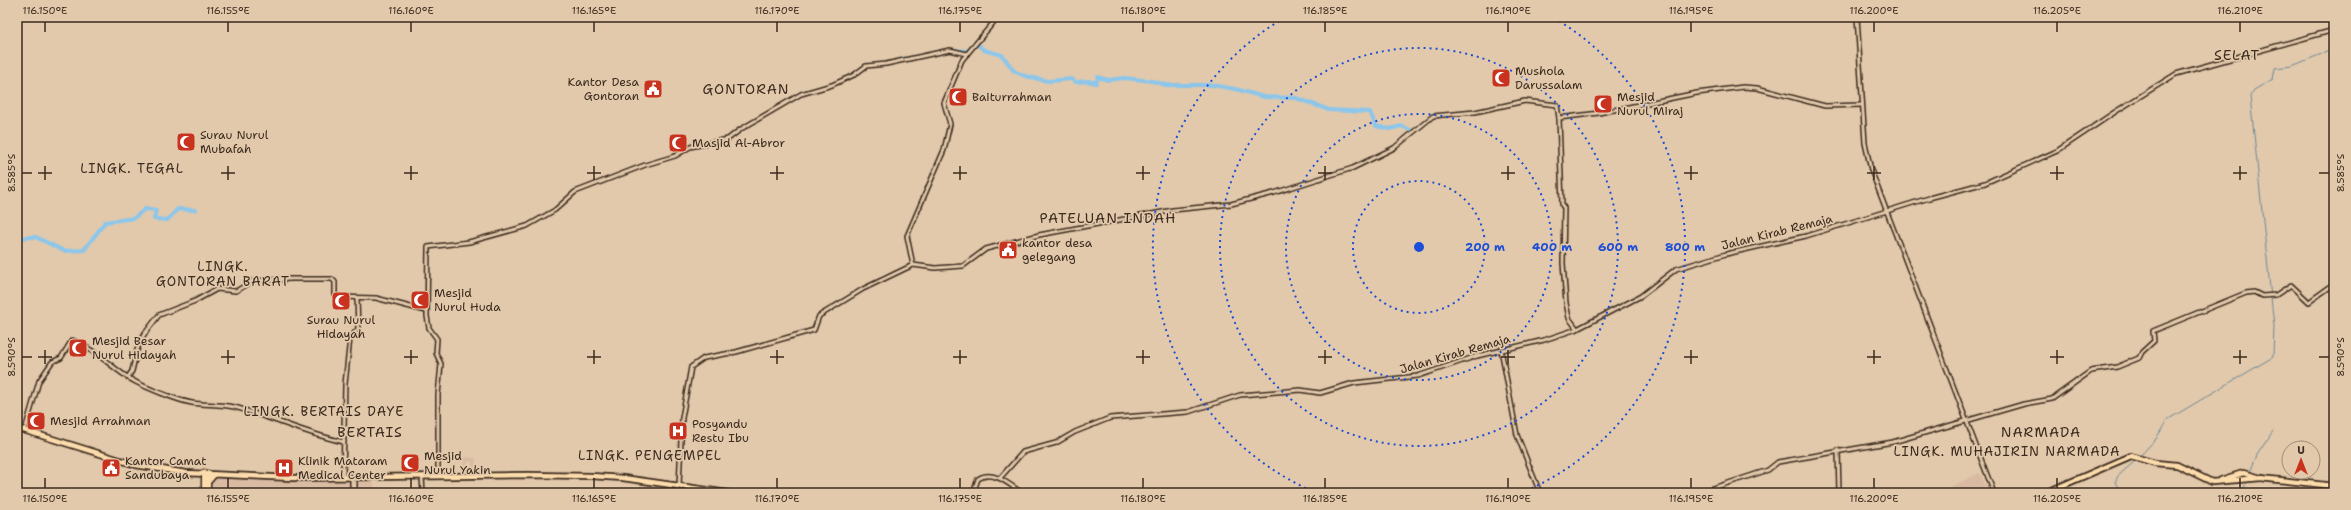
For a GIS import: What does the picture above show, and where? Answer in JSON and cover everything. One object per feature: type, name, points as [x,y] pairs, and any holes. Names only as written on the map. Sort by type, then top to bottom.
[{"type":"highway","points":[[17,428],[136,465],[182,472],[242,476]]},
{"type":"highway","points":[[2045,493],[2122,459],[2138,458],[2177,465],[2207,480],[2244,480],[2251,476]]},
{"type":"highway","points":[[206,474],[343,478],[422,476],[591,476],[622,478],[728,493]]},
{"type":"highway","points":[[2220,481],[2234,474],[2334,486]]},
{"type":"highway","points":[[208,482],[214,475]]},
{"type":"main road","points":[[206,474],[208,493]]},
{"type":"main road","points":[[204,493],[206,474]]},
{"type":"street","points":[[913,265],[907,240],[908,232],[944,150],[950,124],[943,106],[959,66],[967,54],[998,17]]},
{"type":"street","points":[[1857,17],[1862,105],[1866,152],[1869,165],[1994,493]]},
{"type":"street","name":"Jalan Kirab Remaja","points":[[1000,478],[1023,452],[1056,443],[1073,433],[1110,418],[1188,412],[1240,395],[1296,390],[1322,392],[1354,383],[1418,376],[1501,349],[1540,342],[1577,329],[1643,294],[1678,268],[1726,254],[1806,236],[1981,185],[2051,154],[2127,104],[2185,71],[2334,30]]},
{"type":"street","points":[[438,476],[440,362],[437,354],[437,341],[431,331],[426,311],[427,250],[429,247],[470,242],[527,226],[555,210],[575,192],[645,165],[675,156],[690,147],[728,139],[741,129],[804,92],[832,85],[854,75],[866,66],[918,58],[950,50],[967,54]]},
{"type":"street","points":[[1559,118],[1599,113],[1697,93],[1743,87],[1757,88],[1826,106],[1862,105]]},
{"type":"street","points":[[679,486],[685,399],[691,367],[698,361],[813,330],[816,327],[816,319],[820,316],[872,284],[913,265],[935,268],[963,266],[986,249],[1039,235],[1173,210],[1231,204],[1357,166],[1400,145],[1422,124],[1433,116],[1475,112],[1531,101],[1555,104],[1559,118],[1562,205],[1564,208],[1563,263],[1566,304],[1569,318],[1577,329]]},
{"type":"street","points":[[128,377],[132,371],[139,345],[148,328],[159,315],[195,301],[217,290],[236,291],[253,281],[291,278],[332,279],[335,282],[337,297],[382,299],[426,311]]},
{"type":"street","points":[[1698,493],[1768,470],[1778,462],[1838,450],[1893,442],[2024,404],[2053,398],[2091,371],[2117,367],[2139,358],[2142,352],[2153,342],[2153,331],[2243,294],[2250,292],[2262,296],[2281,293],[2291,284],[2308,300],[2311,300],[2334,284]]},
{"type":"street","points":[[343,478],[346,404],[345,384],[350,341],[358,329],[357,298]]},
{"type":"street","points":[[25,430],[39,381],[52,362],[62,357],[71,340],[106,360],[133,381],[184,401],[234,407],[290,424],[320,437],[344,442]]},
{"type":"street","points":[[1501,349],[1518,439],[1540,493]]},
{"type":"street","points":[[1838,450],[1839,493]]},
{"type":"street","points":[[422,476],[424,493]]},
{"type":"street","points":[[973,493],[980,477],[993,476],[1000,478],[1022,493]]},
{"type":"street","points":[[353,478],[354,493]]},
{"type":"shaded area","points":[[464,457],[476,458],[475,470],[472,470],[472,462],[468,462],[467,471],[463,471]]},
{"type":"shaded area","points":[[1980,473],[1989,493],[1953,493],[1952,486]]},
{"type":"shaded area","points":[[216,478],[349,480],[349,493],[211,493],[211,485]]},
{"type":"shaded area","points":[[358,481],[374,481],[374,493],[358,493]]},
{"type":"waterway","points":[[950,50],[967,51],[977,44],[984,50],[1002,55],[1014,71],[1025,76],[1048,81],[1072,79],[1076,82],[1088,81],[1096,83],[1098,77],[1108,80],[1124,78],[1152,81],[1166,85],[1212,85],[1235,89],[1264,97],[1296,98],[1329,110],[1370,112],[1376,126],[1389,129],[1402,126],[1412,131]]},
{"type":"waterway","points":[[2140,456],[2156,439],[2167,420],[2273,357],[2274,326],[2250,96],[2254,90],[2273,79],[2275,68],[2292,66],[2334,49]]},
{"type":"waterway","points":[[902,59],[916,57]]},
{"type":"waterway","points":[[17,238],[36,237],[64,251],[84,250],[105,222],[134,218],[145,209],[156,210],[154,219],[167,220],[178,209],[195,210]]},
{"type":"waterway","points":[[2250,472],[2257,455],[2273,431]]},
{"type":"waterway","points":[[2121,493],[2115,482],[2118,476],[2136,460]]},
{"type":"waterway","points":[[2242,493],[2247,481]]},
{"type":"place","name":"Mushola Darussalam","points":[[1501,78]]},
{"type":"place","name":"Kantor Desa Gontoran","points":[[653,89]]},
{"type":"place","name":"Baiturrahman","points":[[958,97]]},
{"type":"place","name":"Mesjid Nurul Miraj","points":[[1603,104]]},
{"type":"place","name":"Surau Nurul Mubafah","points":[[186,142]]},
{"type":"place","name":"Masjid Al-Abror","points":[[678,143]]},
{"type":"place","name":"kantor desa gelegang","points":[[1008,250]]},
{"type":"place","name":"Mesjid Nurul Huda","points":[[420,300]]},
{"type":"place","name":"Surau Nurul Hidayah","points":[[341,301]]},
{"type":"place","name":"Mesjid Besar Nurul Hidayah","points":[[78,348]]},
{"type":"place","name":"Mesjid Arrahman","points":[[36,421]]},
{"type":"place","name":"Posyandu Restu Ibu","points":[[678,431]]},
{"type":"place","name":"Mesjid Nurul Yakin","points":[[410,463]]},
{"type":"place","name":"Kantor Camat Sandubaya","points":[[111,468]]},
{"type":"place","name":"Klinik Mataram Medical Center","points":[[284,468]]},
{"type":"district","name":"SELAT","points":[[2237,55]]},
{"type":"district","name":"GONTORAN","points":[[746,89]]},
{"type":"district","name":"LINGK. TEGAL","points":[[132,168]]},
{"type":"district","name":"PATELUAN INDAH","points":[[1108,218]]},
{"type":"district","name":"LINGK. GONTORAN BARAT","points":[[223,274]]},
{"type":"district","name":"LINGK. BERTAIS DAYE","points":[[324,411]]},
{"type":"district","name":"BERTAIS","points":[[370,432]]},
{"type":"district","name":"NARMADA","points":[[2041,432]]},
{"type":"district","name":"LINGK. MUHAJIRIN NARMADA","points":[[2007,451]]},
{"type":"district","name":"LINGK. PENGEMPEL","points":[[650,455]]}]
